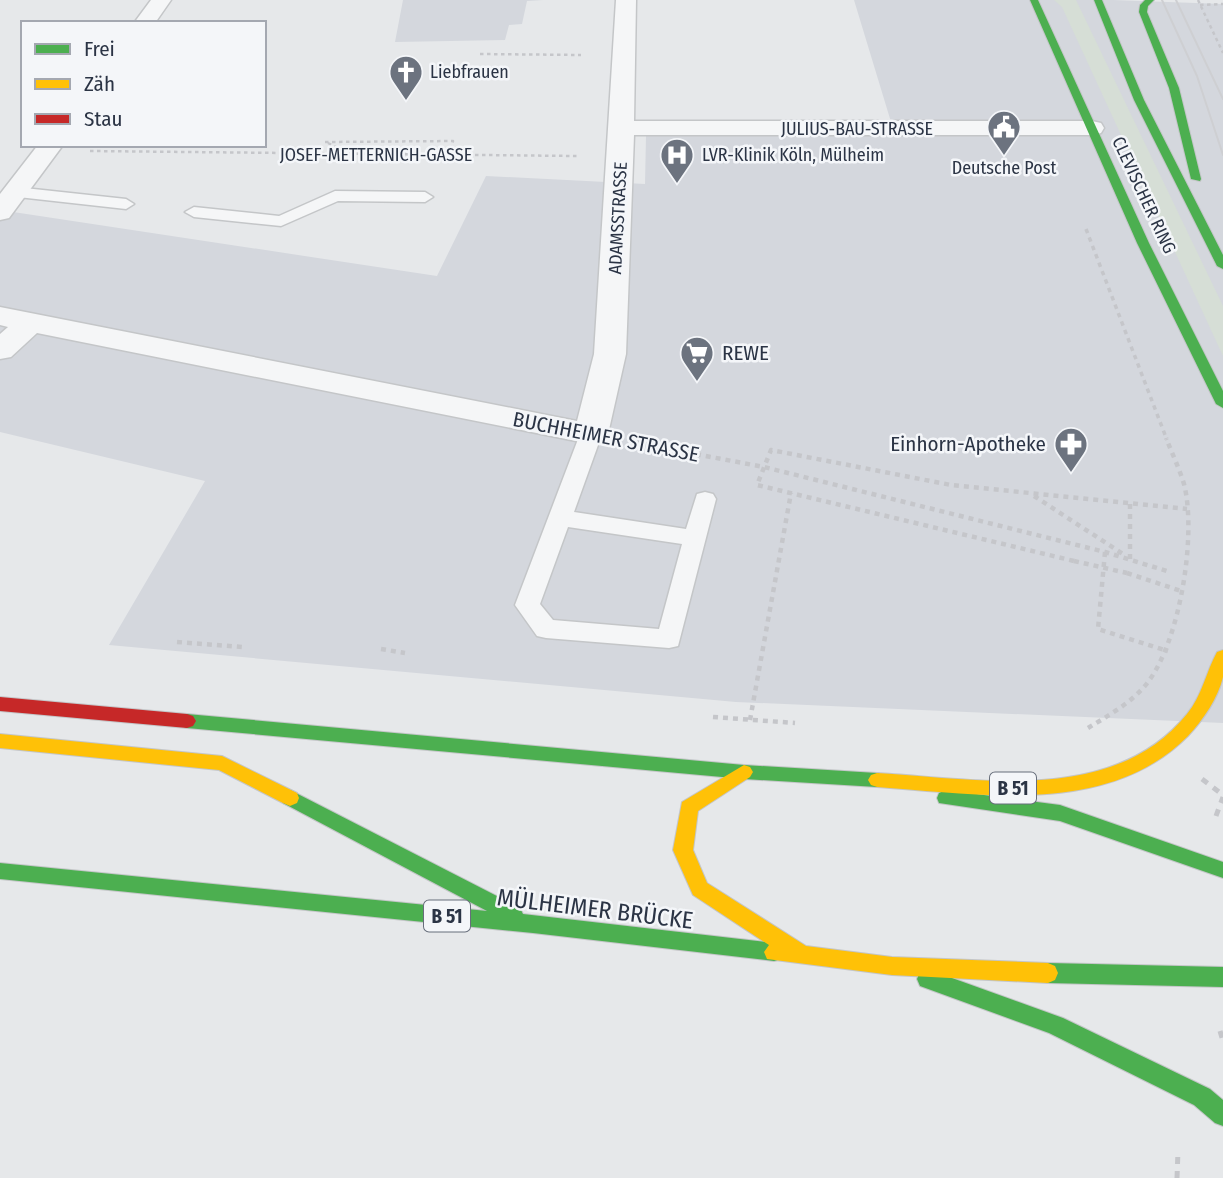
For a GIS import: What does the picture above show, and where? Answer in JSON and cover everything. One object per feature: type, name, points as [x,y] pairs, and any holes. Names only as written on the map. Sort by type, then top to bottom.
[{"type":"main road","name":"CLEVISCHER RING","points":[[1034,0],[1143,243],[1223,404]]},
{"type":"main road","name":"CLEVISCHER RING","points":[[1098,0],[1139,100],[1223,266]]},
{"type":"main road","points":[[1150,0],[1143,12],[1174,88],[1213,246]]},
{"type":"main road","name":"B 51","points":[[0,704],[744,772],[1039,789],[1116,775],[1164,749],[1194,718],[1223,656]]},
{"type":"main road","name":"B 51","points":[[0,741],[222,763],[533,924]]},
{"type":"main road","points":[[744,772],[689,807],[683,850],[700,889],[806,957]]},
{"type":"main road","name":"B 51","points":[[744,772],[1060,813],[1223,870]]},
{"type":"main road","name":"MÜLHEIMER BRÜCKE","points":[[0,871],[533,924],[892,966]]},
{"type":"main road","points":[[892,966],[1055,1026],[1202,1097],[1223,1115]]},
{"type":"main road","name":"B 51","points":[[892,966],[1132,977],[1223,977]]},
{"type":"street","points":[[145,21],[161,0]]},
{"type":"street","name":"ADAMSSTRASSE","points":[[591,435],[610,354],[622,142],[626,0]]},
{"type":"street","name":"JULIUS-BAU-STRASSE","points":[[622,142],[1092,128]]},
{"type":"street","points":[[8,202],[49,148]]},
{"type":"street","name":"BUCHHEIMER STRASSE","points":[[0,316],[591,435]]},
{"type":"street","points":[[0,350],[31,322]]},
{"type":"lane","points":[[194,212],[281,221],[335,196],[425,197]]},
{"type":"lane","points":[[8,202],[126,204]]},
{"type":"lane","points":[[591,435],[527,605],[546,629],[669,639],[705,499]]},
{"type":"lane","points":[[560,518],[695,538]]},
{"type":"path","points":[[1198,0],[1223,52]]},
{"type":"path","points":[[1200,5],[1223,4]]},
{"type":"path","points":[[480,54],[624,56]]},
{"type":"path","points":[[338,155],[340,149],[325,142],[453,141],[450,156]]},
{"type":"path","name":"JOSEF-METTERNICH-GASSE","points":[[49,148],[450,156],[622,142]]},
{"type":"path","points":[[1086,229],[1184,485],[1187,509],[1181,591],[1168,651],[1147,682],[1115,712]]},
{"type":"path","name":"BUCHHEIMER STRASSE","points":[[591,435],[764,467],[1130,559]]},
{"type":"path","points":[[1181,591],[1128,573],[757,485],[771,450],[951,485],[1187,509]]},
{"type":"path","points":[[750,720],[791,493]]},
{"type":"path","points":[[1032,495],[1130,559],[1170,572]]},
{"type":"path","points":[[1130,504],[1130,559]]},
{"type":"path","points":[[1105,552],[1098,629],[1168,651]]},
{"type":"path","points":[[177,642],[243,647]]},
{"type":"path","points":[[381,649],[405,653]]},
{"type":"shaded area","points":[[403,0],[543,0],[527,1],[522,24],[509,25],[505,40],[395,42]]},
{"type":"shaded area","points":[[854,0],[1113,0],[1223,4],[1223,723],[736,702],[109,645],[205,481],[0,432],[0,210],[437,276],[486,176],[645,184],[646,136],[901,136],[891,122]]},
{"type":"shaded area","points":[[1054,0],[1076,0],[1223,306],[1223,356],[1062,7]]},
{"type":"tram line","points":[[1162,0],[1197,76],[1223,155]]},
{"type":"tram line","points":[[1176,0],[1223,99]]},
{"type":"traffic: fast","points":[[1034,0],[1143,243],[1223,404]]},
{"type":"traffic: fast","points":[[1098,0],[1139,100],[1223,266]]},
{"type":"traffic: fast","points":[[1150,0],[1144,5],[1143,12],[1174,88],[1196,179]]},
{"type":"traffic: fast","points":[[187,721],[744,772],[877,780]]},
{"type":"traffic: fast","points":[[290,798],[513,914]]},
{"type":"traffic: fast","points":[[946,798],[1060,813],[1223,870]]},
{"type":"traffic: fast","points":[[0,871],[533,924],[774,952]]},
{"type":"traffic: fast","points":[[1048,973],[1223,977]]},
{"type":"traffic: fast","points":[[927,979],[1055,1025],[1202,1097],[1223,1115]]},
{"type":"traffic: slow","points":[[877,780],[1003,788],[1047,787],[1089,781],[1128,769],[1163,749],[1193,719],[1223,656]]},
{"type":"traffic: slow","points":[[0,741],[222,763],[290,798]]},
{"type":"traffic: slow","points":[[744,772],[689,807],[683,850],[700,889],[798,952]]},
{"type":"traffic: slow","points":[[774,952],[892,966],[1048,973]]},
{"type":"traffic: jam","points":[[0,704],[187,721]]},
{"type":"place","name":"Liebfrauen","points":[[406,102]]},
{"type":"place","name":"Deutsche Post","points":[[1004,157]]},
{"type":"place","name":"LVR-Klinik Köln, Mülheim","points":[[677,185]]},
{"type":"place","name":"REWE","points":[[697,383]]},
{"type":"place","name":"Einhorn-Apotheke","points":[[1071,474]]}]
